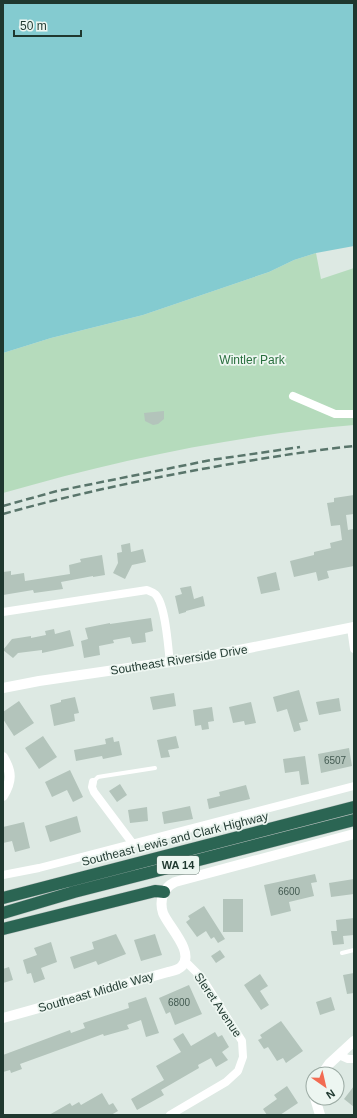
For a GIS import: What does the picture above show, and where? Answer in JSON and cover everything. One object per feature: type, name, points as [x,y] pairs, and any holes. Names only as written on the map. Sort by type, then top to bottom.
[{"type":"highway","name":"Southeast Lewis and Clark Highway","points":[[3,898],[354,807]]},
{"type":"highway","name":"WA 14","points":[[3,913],[82,890],[354,820]]},
{"type":"highway","points":[[3,929],[155,891],[164,892]]},
{"type":"street","points":[[293,396],[335,414],[354,414]]},
{"type":"street","points":[[3,612],[147,590],[155,593],[163,611],[170,662]]},
{"type":"street","points":[[352,627],[354,649]]},
{"type":"street","name":"Southeast Riverside Drive","points":[[3,688],[257,647],[352,627]]},
{"type":"street","points":[[3,757],[9,768],[10,775],[8,785],[3,796]]},
{"type":"street","points":[[93,782],[92,787],[94,792],[133,844]]},
{"type":"street","points":[[3,874],[39,868],[354,786]]},
{"type":"street","points":[[164,892],[175,882],[354,834]]},
{"type":"street","name":"Sleret Avenue","points":[[164,892],[161,901],[162,910],[165,919],[185,951],[185,961],[202,978],[242,1041],[243,1056],[238,1071],[226,1082],[170,1115]]},
{"type":"street","name":"Southeast Middle Way","points":[[3,1018],[173,970],[182,966],[185,961]]},
{"type":"street","points":[[328,1066],[354,1041]]},
{"type":"street","points":[[339,1055],[348,1060],[354,1059]]},
{"type":"lane","points":[[93,782],[98,777],[155,768]]},
{"type":"lane","points":[[342,953],[354,950]]},
{"type":"green space","name":"Wintler Park","points":[[316,253],[321,279],[354,268],[354,425],[266,435],[177,450],[89,470],[3,493],[3,353],[51,338],[143,315],[269,272],[294,260]]},
{"type":"water","points":[[3,3],[354,3],[354,246],[316,253],[294,260],[269,272],[143,315],[51,338],[3,353]]},
{"type":"building","points":[[164,411],[164,419],[158,424],[153,425],[145,421],[144,413]]},
{"type":"building","points":[[354,495],[354,514],[346,515],[348,530],[353,529],[354,566],[327,571],[329,578],[318,581],[316,572],[294,577],[290,561],[314,555],[314,552],[331,548],[330,543],[342,540],[340,525],[331,526],[327,503],[334,502],[334,498]]},
{"type":"building","points":[[130,543],[131,552],[143,549],[146,562],[132,565],[125,579],[113,573],[118,563],[117,553],[122,552],[121,545]]},
{"type":"building","points":[[102,555],[105,575],[61,582],[63,589],[34,593],[33,590],[3,595],[3,572],[11,571],[11,575],[24,573],[25,581],[70,574],[69,565],[81,562],[80,559]]},
{"type":"building","points":[[276,572],[280,590],[261,594],[257,577]]},
{"type":"building","points":[[191,586],[194,599],[203,596],[205,606],[179,614],[175,596],[182,594],[180,588]]},
{"type":"building","points":[[151,618],[153,631],[145,633],[146,642],[132,644],[130,637],[113,640],[114,643],[99,646],[100,655],[84,658],[81,641],[88,639],[85,628]]},
{"type":"building","points":[[54,629],[55,634],[70,630],[74,646],[42,653],[42,650],[18,653],[13,658],[3,650],[12,639],[31,636],[31,638],[46,635],[45,631]]},
{"type":"building","points":[[299,690],[308,721],[299,723],[301,730],[294,732],[287,709],[277,712],[273,697]]},
{"type":"building","points":[[174,693],[176,706],[153,710],[150,697]]},
{"type":"building","points":[[75,697],[79,713],[74,714],[75,721],[54,726],[50,705],[61,702],[61,700]]},
{"type":"building","points":[[339,698],[341,711],[319,715],[316,702]]},
{"type":"building","points":[[19,701],[34,723],[14,736],[3,719],[3,712]]},
{"type":"building","points":[[251,702],[256,723],[245,725],[244,721],[233,723],[229,707]]},
{"type":"building","points":[[212,707],[214,721],[208,722],[209,729],[202,730],[201,725],[195,726],[193,710]]},
{"type":"building","points":[[43,736],[57,757],[39,769],[25,748]]},
{"type":"building","points":[[176,736],[179,748],[168,750],[170,757],[161,758],[157,740]]},
{"type":"building","points":[[113,737],[114,742],[119,741],[122,755],[103,759],[102,756],[76,761],[74,750],[106,744],[105,739]]},
{"type":"building","points":[[349,748],[352,766],[321,773],[318,754]]},
{"type":"building","points":[[305,756],[309,784],[301,785],[299,771],[285,773],[283,759]]},
{"type":"building","points":[[70,770],[83,797],[73,802],[67,790],[52,797],[45,782]]},
{"type":"building","points":[[120,784],[127,795],[117,802],[109,791]]},
{"type":"building","points":[[246,785],[250,799],[209,809],[207,799],[220,796],[219,792]]},
{"type":"building","points":[[190,806],[193,819],[164,824],[162,812]]},
{"type":"building","points":[[147,807],[148,821],[130,823],[128,810]]},
{"type":"building","points":[[77,816],[81,832],[50,842],[45,826]]},
{"type":"building","points":[[24,822],[30,848],[15,852],[12,841],[3,843],[3,827]]},
{"type":"building","points":[[315,874],[317,882],[311,883],[314,896],[289,902],[291,911],[271,916],[264,885]]},
{"type":"building","points":[[354,879],[354,894],[331,897],[329,883]]},
{"type":"building","points":[[223,899],[243,899],[243,932],[223,932]]},
{"type":"building","points":[[204,906],[225,939],[218,943],[214,937],[211,939],[206,931],[197,937],[186,922],[190,919],[188,916]]},
{"type":"building","points":[[354,918],[354,935],[343,936],[344,944],[333,945],[331,931],[337,931],[336,920]]},
{"type":"building","points":[[116,934],[126,954],[98,965],[96,961],[74,969],[70,957],[94,949],[92,942]]},
{"type":"building","points":[[155,934],[162,955],[141,961],[134,940]]},
{"type":"building","points":[[51,942],[57,962],[41,968],[45,979],[34,983],[31,973],[27,974],[23,960],[37,955],[34,948]]},
{"type":"building","points":[[220,950],[225,957],[216,963],[211,956]]},
{"type":"building","points":[[9,967],[13,980],[3,983],[3,969]]},
{"type":"building","points":[[354,973],[354,993],[347,994],[343,975]]},
{"type":"building","points":[[260,974],[268,986],[260,991],[269,1005],[261,1010],[244,985]]},
{"type":"building","points":[[189,985],[202,1014],[175,1025],[170,1012],[166,1014],[159,998]]},
{"type":"building","points":[[146,997],[159,1033],[146,1037],[141,1020],[127,1025],[129,1029],[104,1036],[103,1034],[20,1064],[22,1069],[11,1073],[10,1070],[3,1072],[3,1055],[70,1030],[71,1033],[85,1028],[83,1023],[129,1008],[128,1003]]},
{"type":"building","points":[[331,997],[335,1010],[320,1015],[316,1002]]},
{"type":"building","points":[[281,1021],[303,1051],[286,1063],[283,1058],[277,1061],[268,1047],[264,1049],[258,1040],[262,1038],[260,1035]]},
{"type":"building","points":[[215,1032],[218,1037],[222,1035],[229,1047],[222,1052],[228,1060],[216,1067],[211,1058],[198,1065],[199,1068],[161,1090],[164,1095],[137,1110],[131,1099],[164,1080],[156,1066],[181,1052],[173,1039],[183,1033],[191,1046]]},
{"type":"building","points":[[287,1086],[298,1103],[280,1115],[267,1115],[263,1109],[277,1099],[274,1095]]},
{"type":"building","points":[[354,1086],[354,1107],[345,1100]]},
{"type":"building","points":[[102,1093],[109,1105],[113,1103],[118,1111],[111,1115],[49,1115],[70,1103],[72,1106],[79,1102],[81,1105]]},
{"type":"railway","points":[[3,514],[83,493],[164,476],[270,457],[354,446]]},
{"type":"railway","points":[[3,506],[57,491],[211,460],[300,447]]}]
